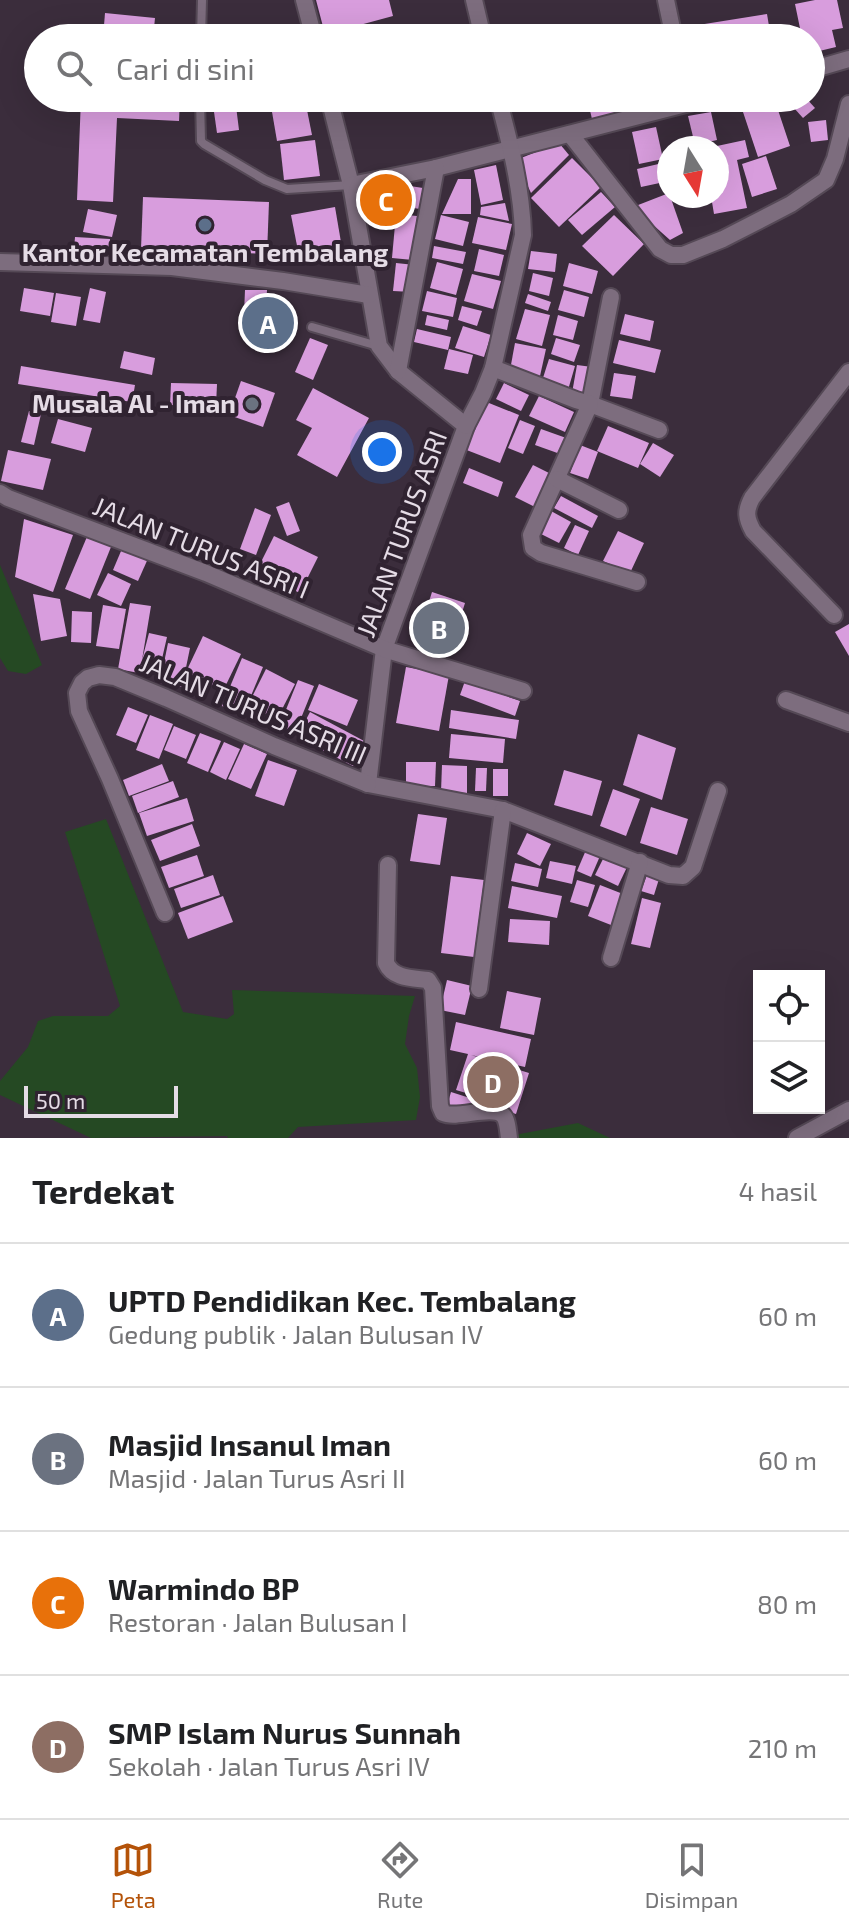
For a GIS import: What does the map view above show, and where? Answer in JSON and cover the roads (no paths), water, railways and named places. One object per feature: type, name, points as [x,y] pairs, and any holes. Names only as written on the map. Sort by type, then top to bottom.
[{"type":"street","points":[[304,0],[310,24]]},
{"type":"street","points":[[474,0],[480,24]]},
{"type":"street","points":[[666,0],[671,24]]},
{"type":"street","points":[[825,66],[849,59]]},
{"type":"street","points":[[570,134],[660,249],[671,255],[683,255],[723,239],[777,211],[826,180],[835,159],[849,104]]},
{"type":"street","points":[[333,112],[351,185],[379,346]]},
{"type":"street","points":[[466,426],[493,368],[523,235],[511,147],[502,112]]},
{"type":"street","points":[[351,185],[436,168],[647,112]]},
{"type":"street","points":[[398,371],[436,168]]},
{"type":"street","points":[[0,262],[172,267],[369,295]]},
{"type":"street","points":[[611,297],[590,404],[531,535],[533,548],[541,553],[637,582]]},
{"type":"street","name":"JALAN TURUS ASRI","points":[[368,784],[384,649],[466,426],[398,371],[379,346]]},
{"type":"street","points":[[493,368],[659,430]]},
{"type":"street","points":[[834,615],[753,531],[746,519],[752,498],[849,372]]},
{"type":"street","points":[[557,479],[619,510]]},
{"type":"street","name":"JALAN TURUS ASRI I","points":[[0,493],[206,573],[384,649],[523,691]]},
{"type":"street","name":"JALAN TURUS ASRI III","points":[[165,913],[79,711],[77,693],[88,678],[99,675],[115,677],[368,784]]},
{"type":"street","points":[[786,700],[849,723]]},
{"type":"street","points":[[368,784],[503,810],[669,875],[683,876],[693,867],[718,791]]},
{"type":"street","points":[[479,989],[503,810]]},
{"type":"street","points":[[611,958],[640,862]]},
{"type":"street","points":[[388,865],[386,963],[389,971],[396,975],[428,980],[433,988],[440,1106],[443,1113],[451,1117],[499,1112],[505,1117],[509,1138]]},
{"type":"street","points":[[797,1138],[849,1110]]},
{"type":"lane","points":[[201,24],[202,0]]},
{"type":"lane","points":[[200,112],[201,141],[265,180],[287,189],[351,185]]},
{"type":"lane","points":[[312,327],[379,346]]},
{"type":"place","name":"Warmindo BP","points":[[386,200]]},
{"type":"place","name":"Kantor Kecamatan Tembalang","points":[[205,225]]},
{"type":"place","name":"UPTD Pendidikan Kec. Tembalang","points":[[268,323]]},
{"type":"place","name":"Musala Al - Iman","points":[[252,404]]},
{"type":"place","name":"Masjid Insanul Iman","points":[[439,628]]},
{"type":"place","name":"SMP Islam Nurus Sunnah","points":[[493,1082]]}]
